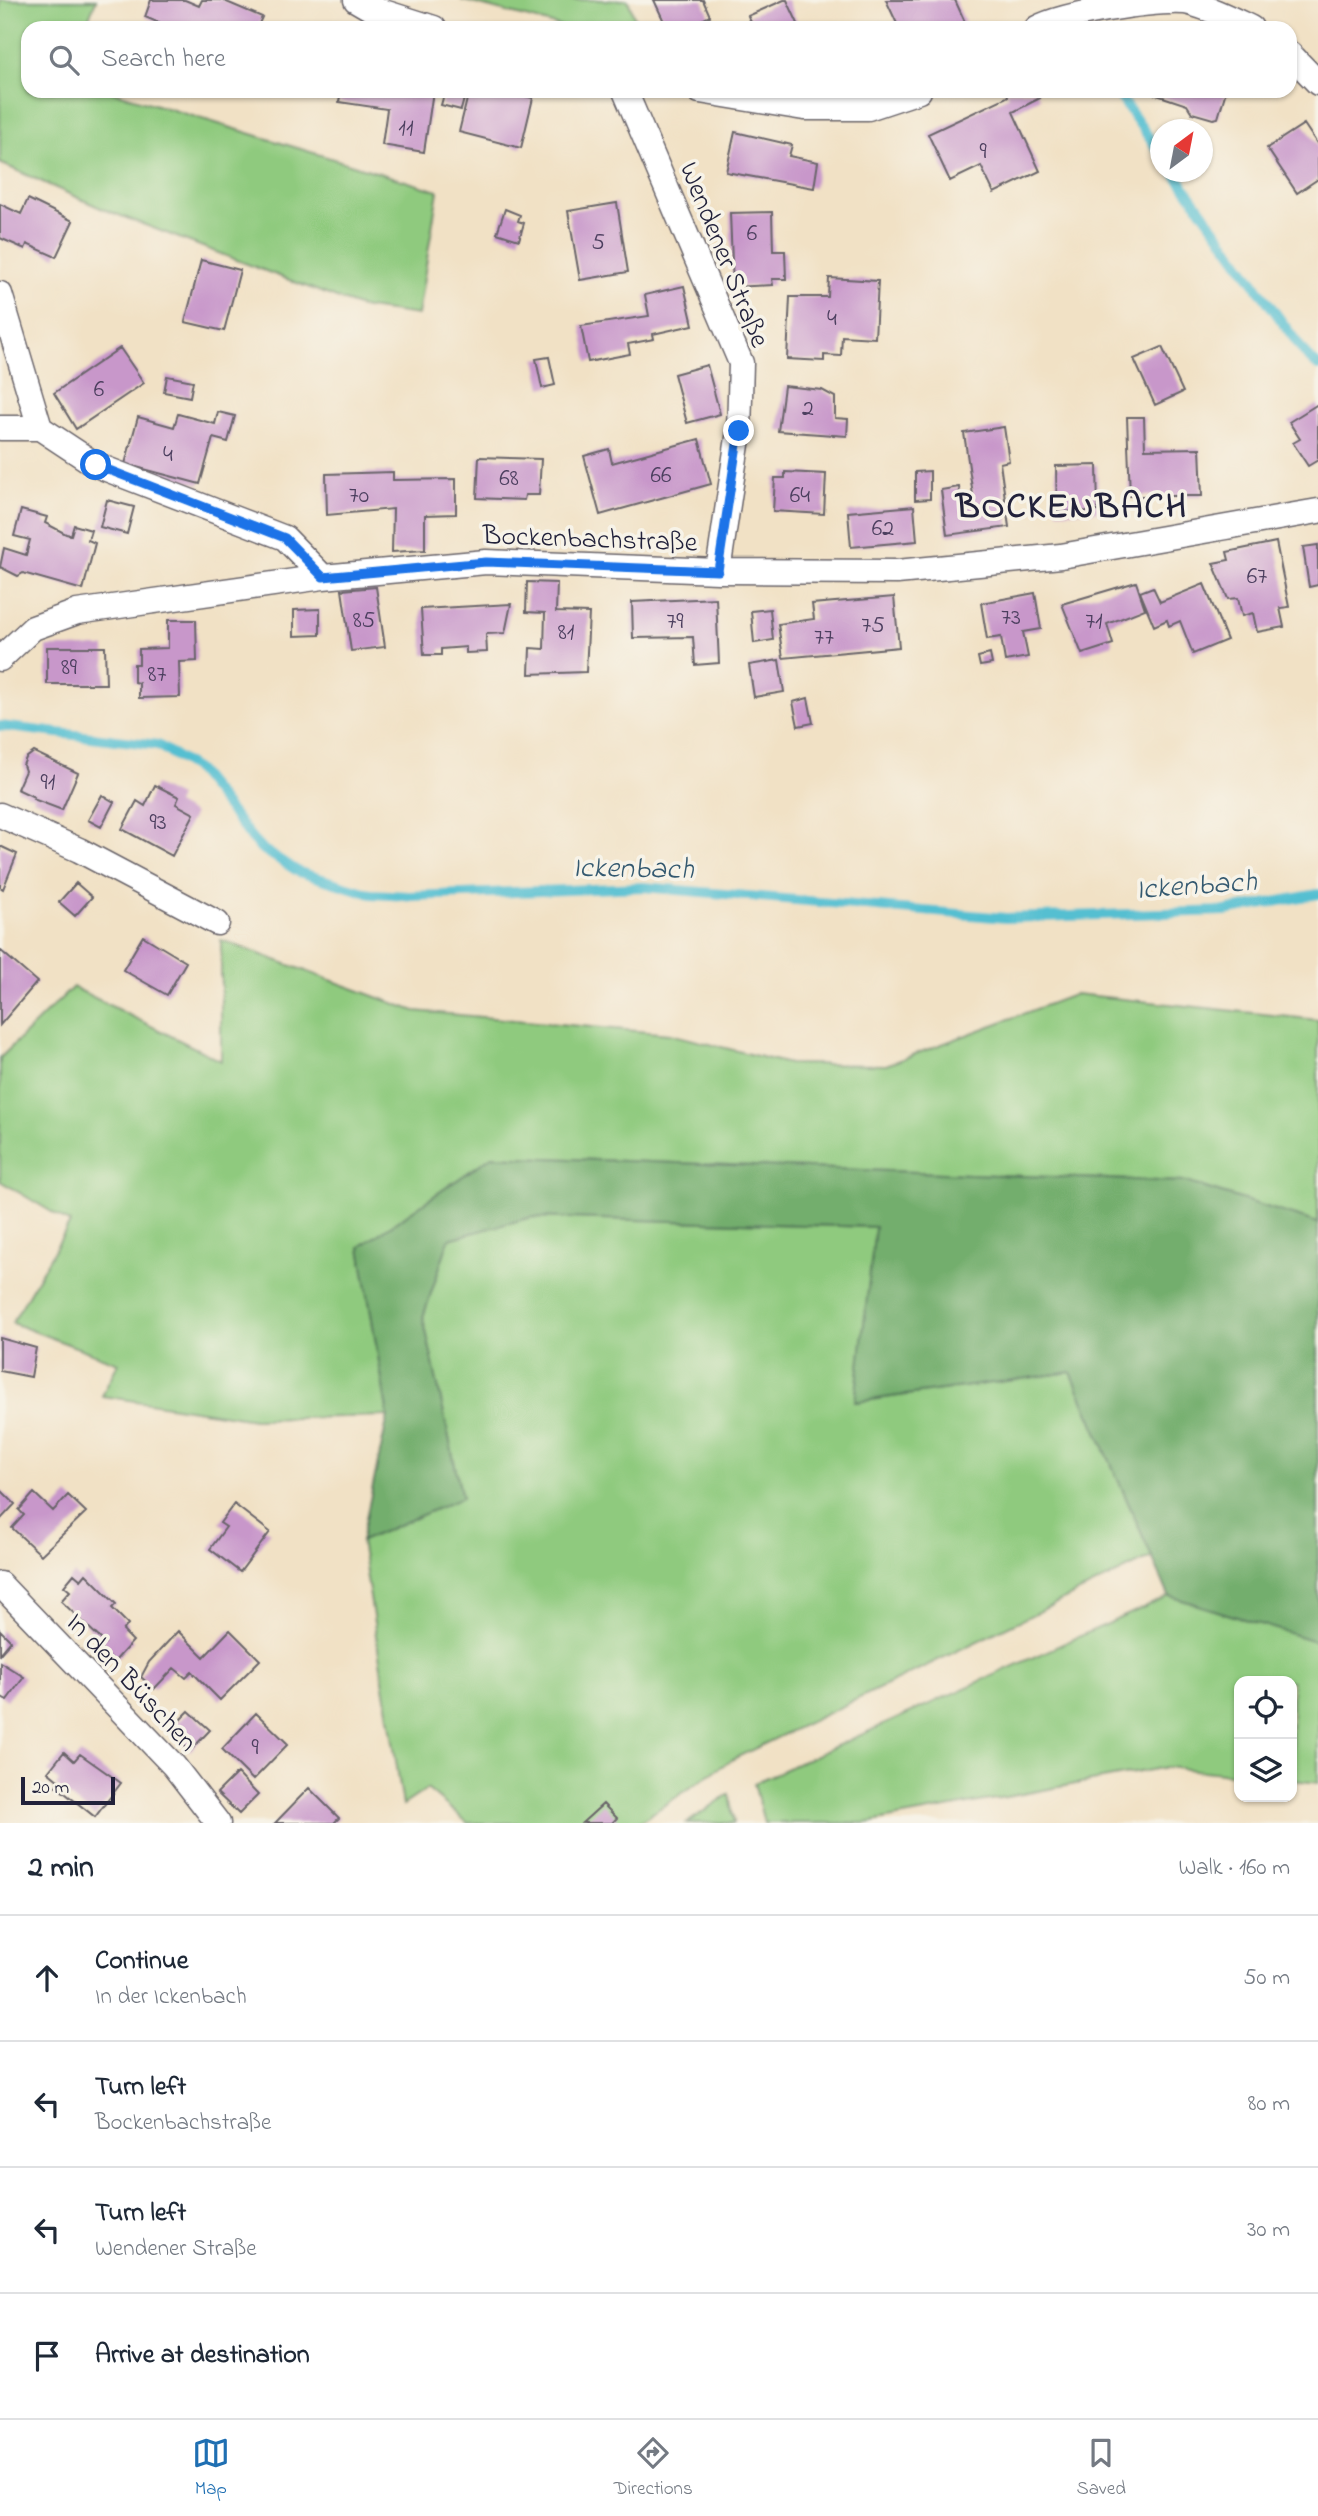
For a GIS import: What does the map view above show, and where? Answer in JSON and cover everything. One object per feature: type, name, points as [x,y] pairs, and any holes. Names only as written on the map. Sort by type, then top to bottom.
[{"type":"street","points":[[356,0],[368,7],[412,21]]},
{"type":"street","points":[[1049,21],[1118,6],[1185,2],[1233,21]]},
{"type":"street","points":[[1297,61],[1318,83]]},
{"type":"street","name":"Wendener Straße","points":[[628,98],[741,363],[739,431],[718,571]]},
{"type":"street","points":[[743,98],[804,108],[868,108],[898,98]]},
{"type":"street","points":[[0,294],[40,428]]},
{"type":"street","points":[[0,428],[40,428],[96,465],[285,538],[323,577]]},
{"type":"street","name":"Bockenbachstraße","points":[[0,659],[33,628],[76,611],[323,577],[486,562],[718,571],[897,572],[1048,557],[1318,511]]},
{"type":"street","points":[[0,815],[79,850],[217,923]]},
{"type":"street","name":"In den Büschen","points":[[0,1584],[174,1766],[218,1823]]},
{"type":"green space","points":[[0,0],[96,0],[88,21],[21,21],[21,98],[134,98],[438,191],[418,315],[360,307],[103,209],[0,163]]},
{"type":"green space","points":[[461,0],[628,0],[636,21],[540,21]]},
{"type":"green space","points":[[221,940],[415,1011],[670,1034],[789,1064],[886,1065],[1076,994],[1318,1020],[1318,1223],[1186,1182],[492,1156],[360,1247],[388,1416],[254,1419],[102,1396],[118,1363],[12,1323],[70,1223],[0,1181],[0,1058],[73,987],[221,1061]]},
{"type":"green space","points":[[492,1156],[1186,1182],[1318,1223],[1318,1642],[1169,1596],[1071,1372],[855,1402],[875,1227],[532,1217],[449,1239],[423,1317],[462,1498],[361,1541],[388,1416],[360,1247]]},
{"type":"green space","points":[[532,1217],[876,1227],[855,1402],[1071,1372],[1152,1557],[731,1760],[638,1823],[468,1823],[427,1789],[403,1805],[361,1541],[462,1498],[423,1317],[449,1239]]},
{"type":"green space","points":[[1169,1596],[1318,1642],[1318,1783],[1297,1781],[1297,1676],[1234,1676],[1234,1774],[1167,1767],[866,1823],[764,1823],[754,1783]]},
{"type":"green space","points":[[729,1794],[734,1823],[687,1823]]},
{"type":"building","points":[[151,0],[185,0],[199,6],[202,0],[222,0],[262,17],[260,21],[154,21],[145,17]]},
{"type":"building","points":[[654,0],[703,0],[710,16],[700,21],[664,21]]},
{"type":"building","points":[[787,0],[797,21],[750,21],[748,16]]},
{"type":"building","points":[[886,0],[955,0],[965,21],[896,21]]},
{"type":"building","points":[[340,98],[432,98],[424,152],[382,145],[387,109],[339,102]]},
{"type":"building","points":[[443,98],[464,98],[461,110],[441,105]]},
{"type":"building","points":[[467,98],[533,98],[521,148],[459,132]]},
{"type":"building","points":[[1005,98],[1040,98],[1013,112],[1040,171],[994,193],[981,166],[950,181],[928,134]]},
{"type":"building","points":[[1166,98],[1224,98],[1218,118],[1192,113],[1187,105]]},
{"type":"building","points":[[1304,124],[1318,145],[1318,179],[1297,193],[1267,148]]},
{"type":"building","points":[[735,132],[792,145],[789,156],[818,162],[814,188],[726,172]]},
{"type":"building","points":[[28,199],[73,221],[56,257],[27,244],[25,249],[0,238],[0,204],[21,214]]},
{"type":"building","points":[[617,203],[628,272],[580,280],[568,211]]},
{"type":"building","points":[[505,209],[520,215],[518,221],[524,223],[519,240],[497,233]]},
{"type":"building","points":[[772,212],[773,251],[785,251],[786,279],[772,279],[773,285],[733,287],[730,213]]},
{"type":"building","points":[[201,260],[240,270],[224,331],[185,322]]},
{"type":"building","points":[[829,278],[878,281],[875,338],[842,336],[841,356],[824,355],[824,361],[787,359],[790,297],[828,297]]},
{"type":"building","points":[[684,286],[693,325],[653,334],[654,339],[628,344],[630,354],[588,362],[581,326],[649,316],[645,295]]},
{"type":"building","points":[[1162,347],[1183,392],[1155,405],[1134,359]]},
{"type":"building","points":[[120,348],[144,383],[76,429],[54,393]]},
{"type":"building","points":[[549,357],[555,385],[542,388],[536,359]]},
{"type":"building","points":[[707,365],[720,414],[687,423],[674,374]]},
{"type":"building","points":[[167,376],[193,381],[190,397],[164,392]]},
{"type":"building","points":[[784,386],[822,390],[835,397],[835,418],[848,419],[847,436],[778,431]]},
{"type":"building","points":[[1318,404],[1318,460],[1308,466],[1293,443],[1300,439],[1289,422]]},
{"type":"building","points":[[218,412],[235,416],[228,442],[213,438],[200,484],[125,464],[138,417],[174,427],[178,414],[215,424]]},
{"type":"building","points":[[1127,417],[1144,417],[1145,449],[1200,448],[1202,496],[1130,496]]},
{"type":"building","points":[[1004,427],[1009,461],[1000,463],[1009,527],[947,535],[941,490],[959,487],[960,497],[973,495],[964,433]]},
{"type":"building","points":[[699,439],[711,484],[600,515],[584,456],[609,449],[612,463]]},
{"type":"building","points":[[479,457],[541,459],[539,495],[525,495],[524,500],[477,498]]},
{"type":"building","points":[[1097,465],[1098,511],[1057,512],[1056,466]]},
{"type":"building","points":[[930,471],[930,499],[915,500],[915,472]]},
{"type":"building","points":[[393,472],[393,480],[456,479],[456,514],[425,515],[425,550],[392,552],[393,509],[327,515],[326,474]]},
{"type":"building","points":[[785,472],[826,474],[824,514],[773,511],[775,478],[785,478]]},
{"type":"building","points":[[107,500],[134,507],[127,534],[100,527]]},
{"type":"building","points":[[914,506],[917,541],[851,547],[848,512]]},
{"type":"building","points":[[21,510],[47,517],[45,523],[66,534],[71,535],[74,525],[91,530],[88,540],[95,543],[83,590],[23,573],[18,576],[0,567],[4,548],[26,555],[30,540],[14,536]]},
{"type":"building","points":[[1276,542],[1289,607],[1280,608],[1284,627],[1257,632],[1253,613],[1242,616],[1238,598],[1228,599],[1213,563],[1229,560],[1227,552]]},
{"type":"building","points":[[1318,545],[1318,585],[1309,587],[1303,547]]},
{"type":"building","points":[[527,582],[557,583],[556,612],[589,613],[586,672],[529,674],[530,648],[544,649],[545,613],[526,612]]},
{"type":"building","points":[[1136,582],[1145,609],[1107,624],[1113,644],[1082,654],[1062,604]]},
{"type":"building","points":[[1204,584],[1227,640],[1193,654],[1180,621],[1169,626],[1167,620],[1154,626],[1140,592],[1153,587],[1160,602]]},
{"type":"building","points":[[376,587],[385,647],[351,651],[342,590]]},
{"type":"building","points":[[1035,593],[1041,629],[1023,632],[1028,657],[1005,661],[1001,637],[987,639],[981,603]]},
{"type":"building","points":[[894,597],[899,647],[783,658],[778,624],[814,619],[812,604]]},
{"type":"building","points":[[716,598],[719,663],[695,665],[693,637],[633,638],[632,602]]},
{"type":"building","points":[[511,604],[505,633],[486,634],[487,652],[466,653],[466,647],[441,649],[441,655],[424,655],[421,609]]},
{"type":"building","points":[[320,609],[320,635],[294,636],[294,610]]},
{"type":"building","points":[[770,609],[773,640],[754,643],[751,611]]},
{"type":"building","points":[[168,620],[196,620],[197,661],[179,662],[180,697],[139,698],[139,683],[134,682],[134,664],[139,664],[139,649],[168,648]]},
{"type":"building","points":[[47,647],[105,647],[106,684],[47,684]]},
{"type":"building","points":[[990,654],[992,664],[980,666],[978,657]]},
{"type":"building","points":[[779,660],[784,692],[754,697],[749,665]]},
{"type":"building","points":[[808,698],[813,723],[798,726],[793,702]]},
{"type":"building","points":[[34,752],[78,773],[62,810],[33,799],[34,797],[17,789],[25,771],[23,765],[26,758]]},
{"type":"building","points":[[155,785],[179,797],[176,804],[194,814],[172,856],[122,829],[137,801],[145,806]]},
{"type":"building","points":[[102,795],[114,802],[101,827],[88,820]]},
{"type":"building","points":[[0,846],[17,854],[3,889],[0,887]]},
{"type":"building","points":[[76,883],[92,897],[75,916],[59,902]]},
{"type":"building","points":[[143,936],[186,962],[167,995],[123,970]]},
{"type":"building","points":[[0,950],[37,982],[0,1025]]},
{"type":"building","points":[[0,1338],[36,1348],[31,1377],[0,1371]]},
{"type":"building","points":[[0,1489],[15,1504],[0,1520]]},
{"type":"building","points":[[34,1493],[53,1511],[68,1495],[86,1512],[41,1555],[12,1528],[24,1515],[19,1510]]},
{"type":"building","points":[[234,1504],[270,1532],[240,1572],[210,1549],[226,1527],[220,1523]]},
{"type":"building","points":[[74,1574],[81,1580],[86,1574],[116,1604],[112,1608],[128,1624],[123,1631],[133,1641],[114,1662],[100,1648],[105,1643],[61,1601],[70,1591],[64,1586]]},
{"type":"building","points":[[0,1630],[11,1641],[0,1654]]},
{"type":"building","points":[[230,1630],[260,1660],[220,1700],[192,1672],[186,1678],[174,1668],[154,1689],[141,1677],[149,1662],[178,1631],[204,1657]]},
{"type":"building","points":[[0,1662],[24,1677],[7,1700],[0,1696]]},
{"type":"building","points":[[189,1711],[210,1730],[190,1751],[169,1731]]},
{"type":"building","points":[[256,1713],[288,1744],[253,1780],[222,1749]]},
{"type":"building","points":[[64,1752],[74,1761],[80,1754],[121,1783],[95,1817],[56,1786],[59,1781],[48,1772]]},
{"type":"building","points":[[237,1773],[258,1795],[239,1814],[217,1793]]},
{"type":"building","points":[[309,1788],[339,1818],[334,1823],[275,1823]]},
{"type":"building","points":[[603,1804],[617,1818],[612,1823],[582,1823]]},
{"type":"waterway","points":[[1121,98],[1150,139]]},
{"type":"waterway","points":[[1181,182],[1306,355],[1318,366]]},
{"type":"waterway","name":"Ickenbach","points":[[0,726],[158,745],[197,770],[259,847],[299,872],[371,894],[409,896],[643,887],[1006,918],[1225,911],[1318,894]]},
{"type":"district","name":"BOCKENBACH","points":[[1072,505]]},
{"type":"route","points":[[96,465],[285,538],[323,577],[486,562],[718,571],[739,431]]}]
